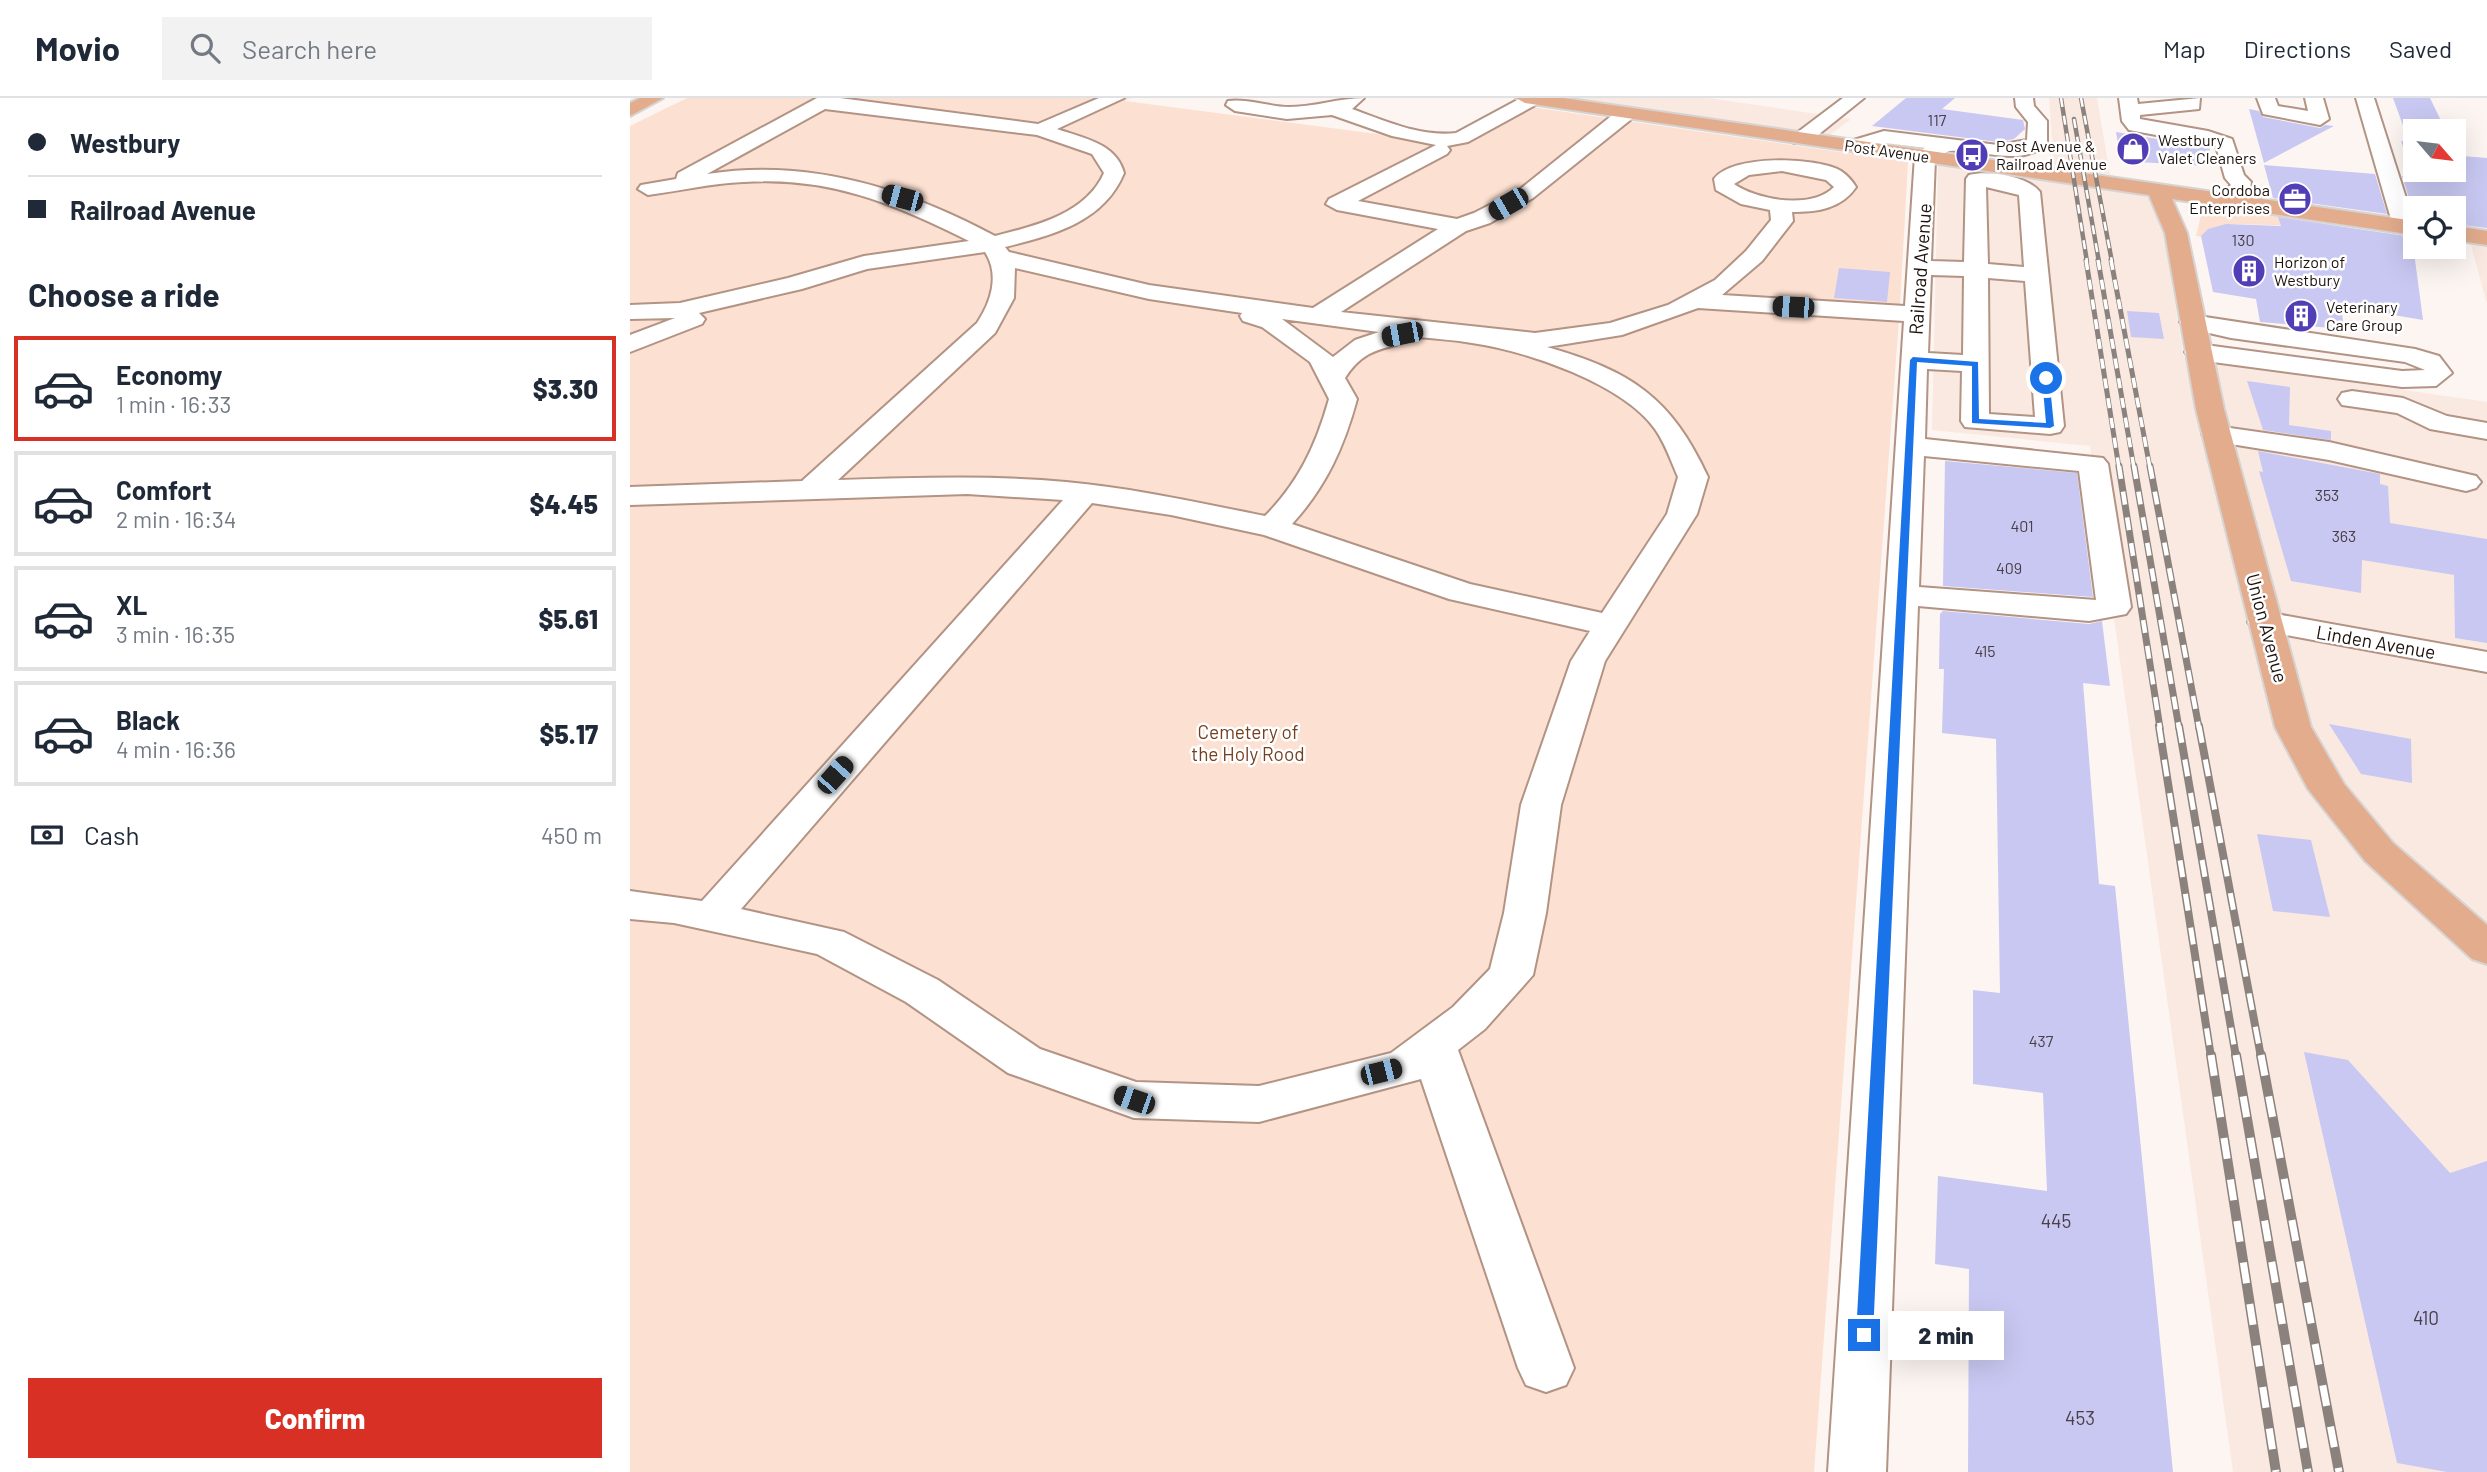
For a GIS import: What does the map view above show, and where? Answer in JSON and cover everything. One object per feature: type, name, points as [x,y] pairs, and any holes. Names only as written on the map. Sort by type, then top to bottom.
[{"type":"main road","points":[[630,110],[654,98]]},
{"type":"main road","name":"Post Avenue","points":[[1529,99],[1854,146]]},
{"type":"main road","name":"Post Avenue","points":[[1935,151],[2155,190],[2196,195],[2235,190],[2403,226]]},
{"type":"main road","name":"Union Avenue","points":[[2155,190],[2164,202],[2179,238],[2213,422],[2293,727],[2327,789],[2379,852],[2487,949]]},
{"type":"main road","name":"Union Avenue","points":[[2179,238],[2190,203],[2196,195]]},
{"type":"main road","points":[[2466,234],[2487,237]]},
{"type":"street","points":[[1040,130],[1115,98]]},
{"type":"street","points":[[1317,316],[1458,226],[1482,218],[1526,194],[1645,98]]},
{"type":"street","points":[[1801,139],[1855,98]]},
{"type":"street","points":[[1854,146],[1884,137],[1935,151],[1998,151],[2033,145],[2037,142],[2038,121],[2025,107],[2024,98]]},
{"type":"street","points":[[2191,98],[2192,105],[2129,104],[2131,121],[2136,126],[2208,137],[2225,143],[2235,190]]},
{"type":"street","points":[[2266,98],[2270,110],[2320,119],[2314,98]]},
{"type":"street","points":[[2365,98],[2403,207]]},
{"type":"street","points":[[1349,101],[1338,111],[1409,135],[1456,139],[1529,99]]},
{"type":"street","points":[[630,344],[794,284],[864,263],[996,251],[1068,220],[1091,207],[1110,186],[1114,173],[1112,164],[1099,150],[1040,130],[938,115],[862,110],[826,100],[685,177],[639,192]]},
{"type":"street","points":[[1235,105],[1287,113],[1349,101]]},
{"type":"street","points":[[797,116],[835,115],[862,110]]},
{"type":"street","points":[[1440,150],[1337,204],[1458,226]]},
{"type":"street","name":"Railroad Avenue","points":[[1857,1472],[1913,360],[1920,267],[1935,151]]},
{"type":"street","points":[[723,157],[757,175]]},
{"type":"street","points":[[1782,165],[1819,170],[1842,181],[1846,187],[1843,193],[1833,199],[1780,205],[1742,198],[1723,186],[1724,179],[1745,169],[1782,165]]},
{"type":"street","points":[[639,192],[757,175],[823,180],[902,198],[948,218],[996,251],[1149,292],[1421,330],[1535,341],[1613,330],[1686,306],[1917,314]]},
{"type":"street","points":[[1976,179],[2011,184],[2029,192],[2050,426],[1975,421],[1976,270],[1976,179]]},
{"type":"street","points":[[1638,399],[1620,369],[1631,334],[1723,285],[1754,256],[1782,221],[1780,205]]},
{"type":"street","points":[[809,491],[986,328],[995,315],[1006,288],[996,251]]},
{"type":"street","points":[[1920,267],[2036,275]]},
{"type":"street","points":[[630,312],[680,310],[794,284]]},
{"type":"street","points":[[1206,302],[1271,322],[1321,358],[1343,399],[1329,451],[1301,498],[1272,527]]},
{"type":"street","points":[[1332,377],[1345,354],[1384,338],[1421,330]]},
{"type":"street","points":[[2231,330],[2405,354],[2428,360],[2436,365],[2439,373],[2427,380],[2402,379],[2198,349],[2231,330]]},
{"type":"street","points":[[630,905],[674,909],[829,942],[922,991],[1024,1061],[1134,1100],[1259,1104],[1406,1066],[1469,1018],[1511,975],[1525,913],[1541,805],[1588,662],[1682,514],[1693,477],[1661,418],[1638,399],[1584,369],[1528,349],[1469,334]]},
{"type":"street","points":[[2198,349],[2263,378],[2319,394],[2403,406],[2440,424],[2487,431]]},
{"type":"street","points":[[1913,360],[1976,364]]},
{"type":"street","points":[[2213,422],[2350,431],[2416,446]]},
{"type":"street","points":[[2213,422],[2466,482]]},
{"type":"street","points":[[1903,595],[2089,611],[2114,607],[2093,464],[1909,446]]},
{"type":"street","points":[[630,496],[968,485],[1085,493],[1171,506],[1272,527],[1461,592],[1611,625]]},
{"type":"street","points":[[711,917],[1085,493]]},
{"type":"street","name":"Linden Avenue","points":[[2264,622],[2487,662]]},
{"type":"street","points":[[1433,1045],[1546,1368]]},
{"type":"shaded area","points":[[1523,98],[1708,98],[1851,119],[1821,142]]},
{"type":"shaded area","points":[[2049,98],[2097,98],[2110,175],[2054,165]]},
{"type":"shaded area","points":[[1938,163],[2127,190],[2146,196],[2160,212],[2184,358],[2487,402],[2487,1472],[2233,1472],[2090,446],[1932,430]]},
{"type":"shaded area","points":[[2470,241],[2487,243],[2487,301],[2486,301]]},
{"type":"green space","name":"Cemetery of the Holy Rood","points":[[687,98],[1130,98],[1125,101],[1454,144],[1524,106],[1908,162],[1900,305],[1814,1472],[630,1472],[630,126]]},
{"type":"green space","points":[[2227,207],[2326,219],[2333,227],[2236,224],[2208,229],[2205,237],[2196,236],[2202,212]]},
{"type":"building","points":[[1906,98],[1955,98],[1942,109],[2023,120],[2025,129],[2014,139],[1998,142],[1872,126]]},
{"type":"building","points":[[2393,98],[2430,98],[2440,119],[2403,119],[2403,126]]},
{"type":"building","points":[[2249,109],[2259,111],[2263,117],[2320,128],[2325,125],[2334,126],[2264,163]]},
{"type":"building","points":[[2116,132],[2210,148],[2208,166],[2121,161]]},
{"type":"building","points":[[2466,156],[2487,158],[2487,228],[2466,225],[2466,196],[2408,196],[2404,182],[2466,182]]},
{"type":"building","points":[[2264,165],[2375,174],[2387,214],[2273,198]]},
{"type":"building","name":"Horizon of Westbury","points":[[2278,217],[2403,236],[2403,259],[2415,259],[2423,320],[2341,306],[2344,329],[2260,322],[2256,299],[2213,292],[2201,236],[2208,229],[2226,224],[2281,226]]},
{"type":"building","points":[[1839,268],[1890,272],[1887,302],[1834,298]]},
{"type":"building","points":[[2127,311],[2159,313],[2164,339],[2131,337]]},
{"type":"building","points":[[2247,381],[2290,387],[2289,425],[2331,431],[2331,440],[2263,430]]},
{"type":"building","points":[[2258,451],[2380,474],[2380,484],[2388,486],[2390,523],[2487,539],[2487,643],[2455,638],[2454,575],[2362,560],[2361,593],[2291,581],[2259,471],[2263,472]]},
{"type":"building","points":[[1945,461],[2077,473],[2093,597],[1943,586]]},
{"type":"building","points":[[1943,611],[2089,624],[2102,621],[2110,686],[2083,683],[2099,884],[2115,886],[2173,1472],[1968,1472],[1969,1269],[1935,1264],[1938,1176],[2047,1191],[2043,1093],[1973,1084],[1973,990],[2000,993],[1996,739],[1942,733],[1944,669],[1939,669],[1940,614]]},
{"type":"building","points":[[2329,724],[2411,739],[2412,783],[2361,774]]},
{"type":"building","points":[[2257,834],[2311,840],[2330,917],[2273,911]]},
{"type":"building","points":[[2304,1052],[2348,1060],[2450,1173],[2487,1161],[2487,1472],[2447,1472],[2397,1463]]},
{"type":"railway","points":[[2061,98],[2087,262]]},
{"type":"railway","points":[[2081,98],[2112,262]]},
{"type":"railway","points":[[2074,119],[2099,262]]},
{"type":"railway","points":[[2086,260],[2119,468]]},
{"type":"railway","points":[[2098,260],[2134,468]]},
{"type":"railway","points":[[2111,260],[2150,468]]},
{"type":"railway","points":[[2119,466],[2160,728]]},
{"type":"railway","points":[[2134,466],[2179,728]]},
{"type":"railway","points":[[2150,466],[2199,728]]},
{"type":"railway","points":[[2159,726],[2211,1057]]},
{"type":"railway","points":[[2179,726],[2236,1057]]},
{"type":"railway","points":[[2199,726],[2261,1057]]},
{"type":"railway","points":[[2211,1055],[2276,1472]]},
{"type":"railway","points":[[2236,1055],[2308,1472]]},
{"type":"railway","points":[[2261,1055],[2339,1472]]},
{"type":"place","name":"Westbury Valet Cleaners","points":[[2133,149]]},
{"type":"place","name":"Post Avenue & Railroad Avenue","points":[[1972,155]]},
{"type":"place","name":"Cordoba Enterprises","points":[[2295,199]]},
{"type":"place","name":"Horizon of Westbury","points":[[2249,271]]},
{"type":"place","name":"Veterinary Care Group","points":[[2301,316]]},
{"type":"route","points":[[1864,1335],[1913,360],[1976,364],[1975,421],[2050,426],[2046,378]]}]
